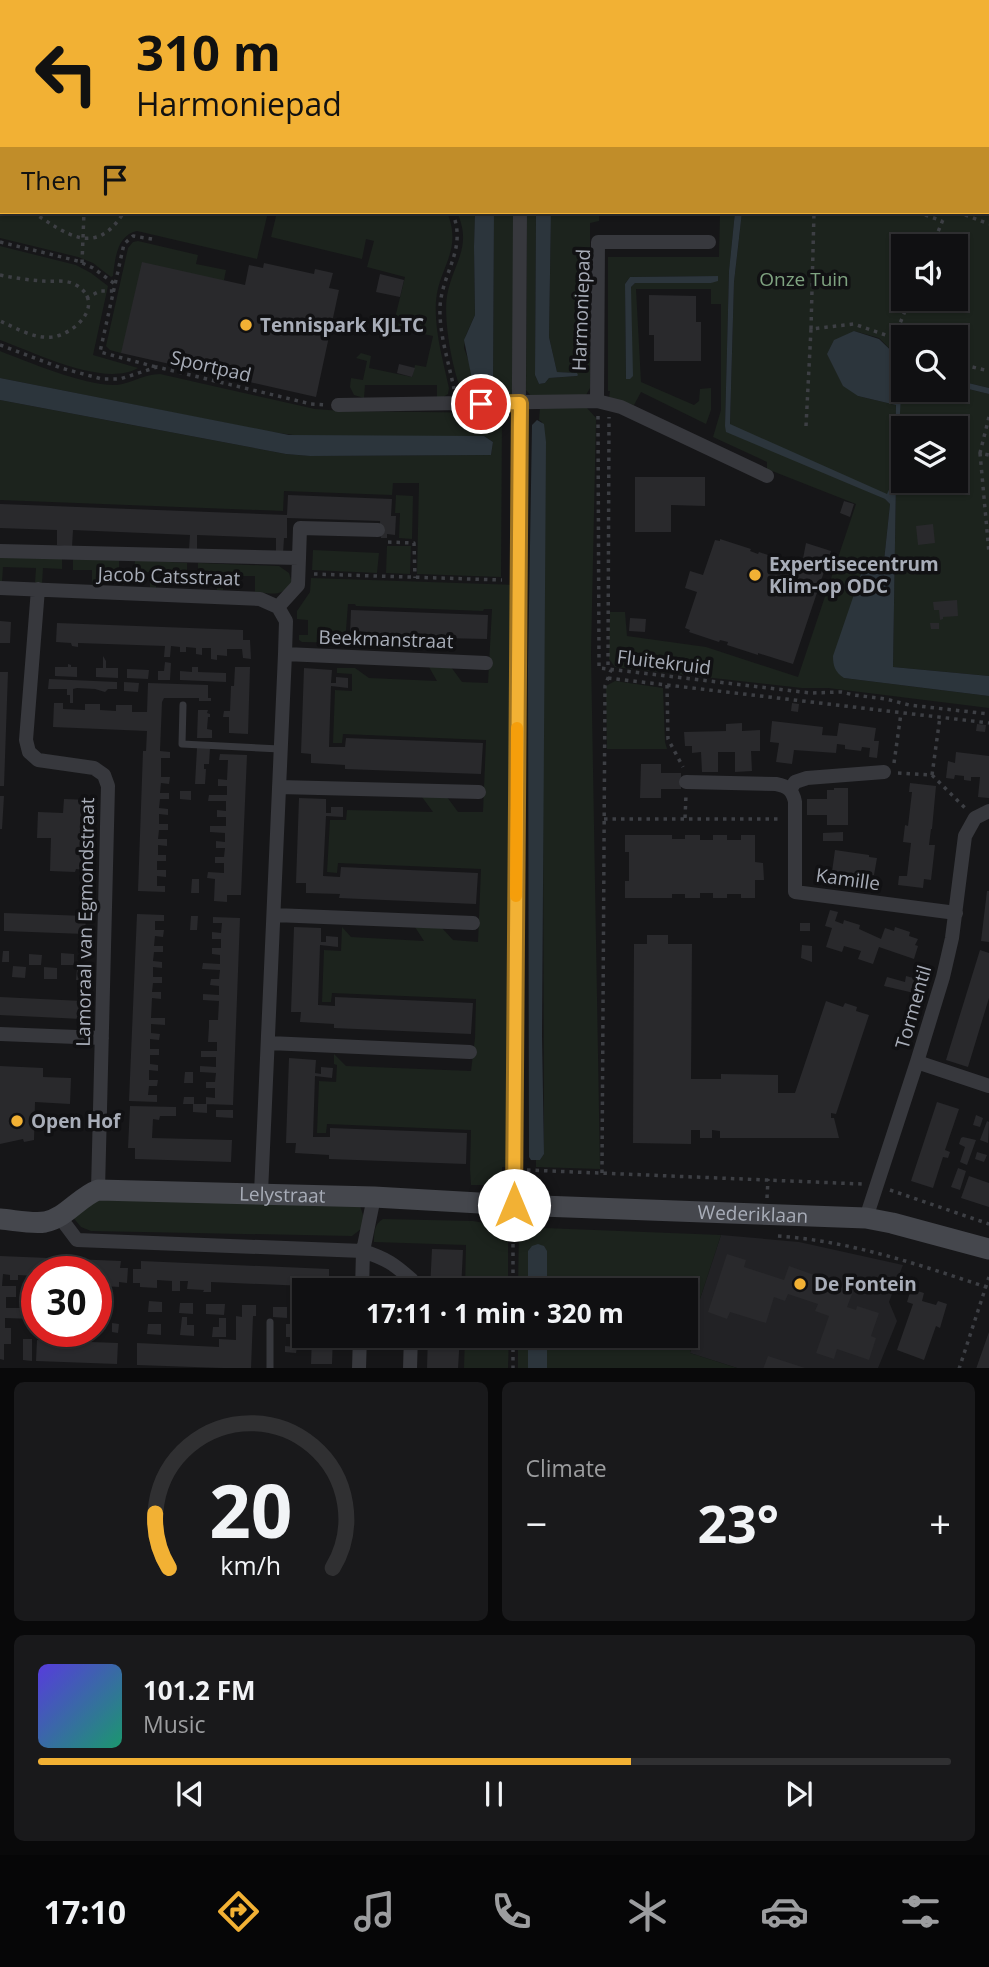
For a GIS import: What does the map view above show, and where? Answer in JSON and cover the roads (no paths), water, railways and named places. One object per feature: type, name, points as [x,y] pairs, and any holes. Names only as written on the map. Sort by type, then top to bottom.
[{"type":"street","points":[[514,1205],[520,214]]},
{"type":"street","name":"Harmoniepad","points":[[603,403],[598,242],[709,242]]},
{"type":"street","points":[[338,405],[603,403],[621,407],[766,475]]},
{"type":"street","points":[[261,1193],[286,621],[278,607],[298,586],[300,528],[378,530]]},
{"type":"street","name":"Jacob Catsstraat","points":[[0,551],[299,558]]},
{"type":"street","name":"Jacob Catsstraat","points":[[0,588],[260,599],[278,607]]},
{"type":"street","name":"Lamoraal van Egmondstraat","points":[[38,589],[26,740],[29,752],[38,760],[94,768],[104,775],[108,786],[98,1190]]},
{"type":"street","name":"Beekmanstraat","points":[[285,654],[486,663]]},
{"type":"street","points":[[686,782],[776,784],[784,785],[790,790],[795,782],[807,778],[884,772]]},
{"type":"street","points":[[279,788],[479,792]]},
{"type":"street","name":"Kamille","points":[[790,790],[795,802],[795,891],[956,913]]},
{"type":"street","name":"Tormentil","points":[[866,1218],[943,976],[956,913],[965,836],[975,818],[989,811]]},
{"type":"street","points":[[274,915],[473,923]]},
{"type":"street","points":[[0,1034],[102,1038]]},
{"type":"street","points":[[269,1043],[470,1052]]},
{"type":"street","points":[[917,1062],[989,1086]]},
{"type":"street","points":[[0,1219],[45,1222],[98,1190]]},
{"type":"street","name":"Lelystraat","points":[[98,1190],[374,1197],[514,1205]]},
{"type":"street","points":[[362,1278],[363,1251],[374,1197]]},
{"type":"street","name":"Wederiklaan","points":[[514,1205],[866,1218],[989,1249]]},
{"type":"street","points":[[59,1216],[77,1240],[363,1251],[385,1258],[410,1278]]},
{"type":"street","points":[[359,1368],[360,1348]]},
{"type":"street","points":[[410,1368],[411,1348]]},
{"type":"lane","points":[[183,705],[182,744],[280,749]]},
{"type":"lane","points":[[270,1322],[270,1368]]},
{"type":"place","name":"Tennispark KJLTC","points":[[246,325]]},
{"type":"place","name":"Expertisecentrum Klim-op ODC","points":[[755,575]]},
{"type":"place","name":"Open Hof","points":[[17,1121]]},
{"type":"place","name":"De Fontein","points":[[800,1284]]},
{"type":"park label","name":"Onze Tuin","points":[[804,279]]}]
